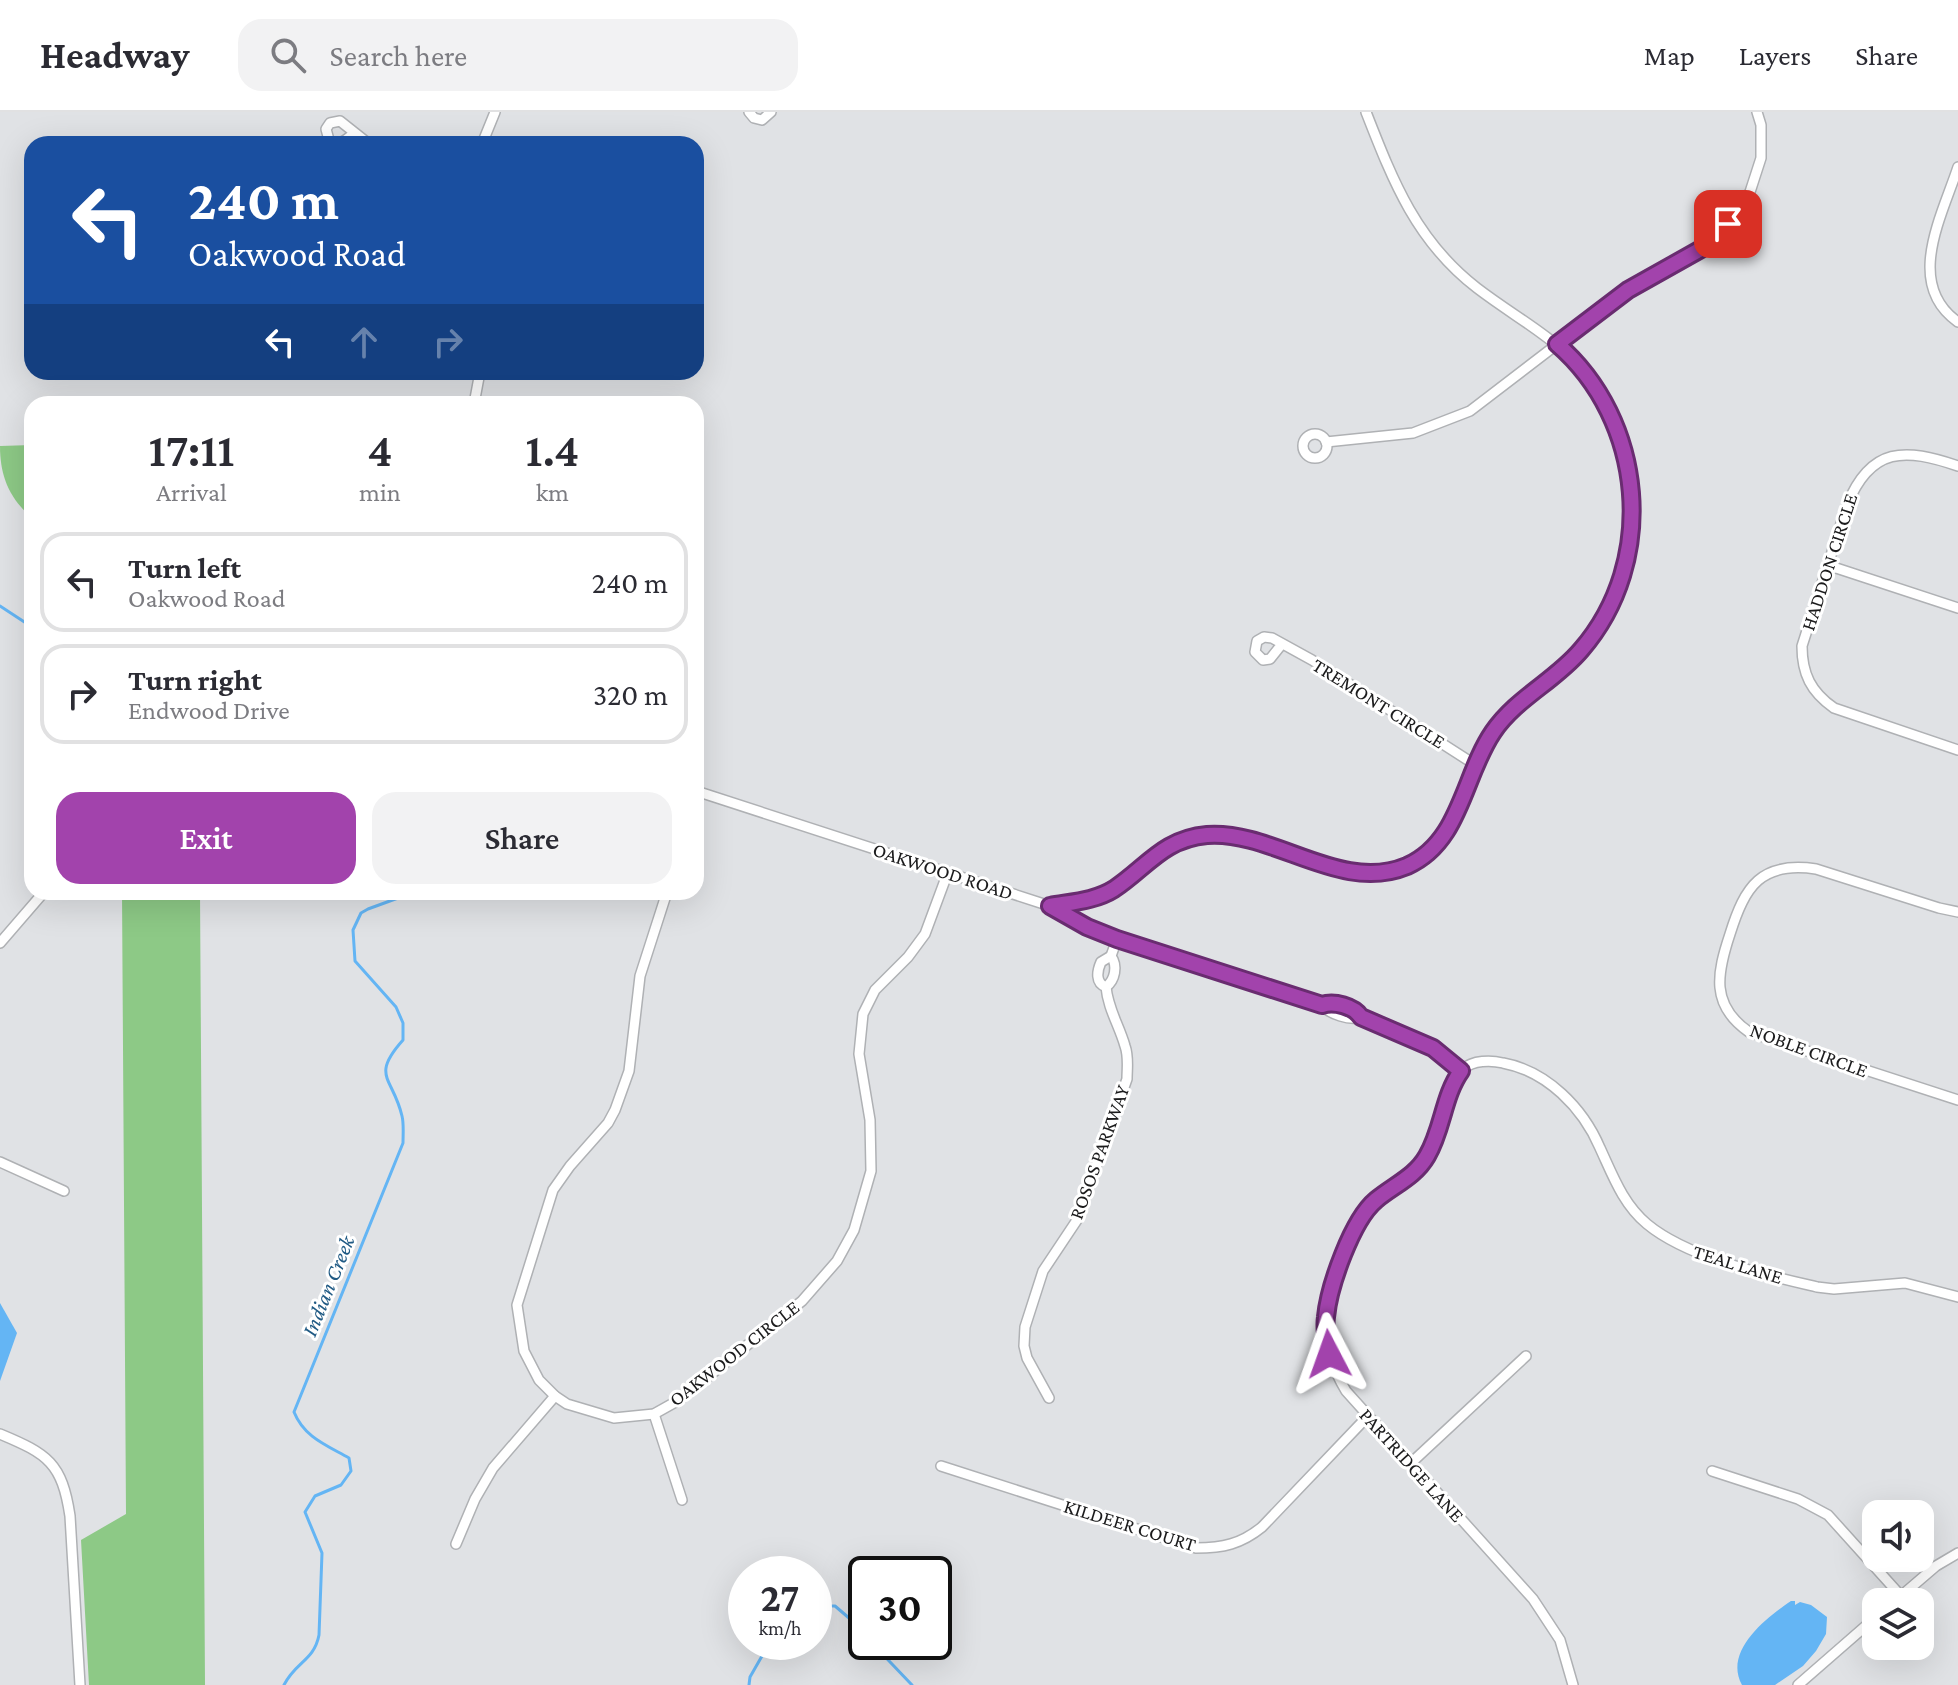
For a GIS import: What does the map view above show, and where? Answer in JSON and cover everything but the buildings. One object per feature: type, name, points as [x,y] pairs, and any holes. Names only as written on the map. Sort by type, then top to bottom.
[{"type":"street","points":[[485,136],[495,112]]},
{"type":"street","points":[[749,112],[754,118],[762,120],[771,112]]},
{"type":"street","points":[[1050,906],[1094,899],[1115,888],[1163,849],[1189,838],[1207,835],[1243,839],[1364,874],[1393,871],[1427,854],[1440,841],[1456,814],[1474,764],[1501,720],[1563,670],[1583,648],[1599,627],[1616,593],[1626,563],[1633,509],[1624,449],[1607,403],[1557,344],[1477,288],[1426,239],[1386,164],[1366,112]]},
{"type":"street","points":[[1326,442],[1393,437],[1435,426],[1484,403],[1628,290],[1701,249],[1728,224],[1745,200],[1757,173],[1762,139],[1757,112]]},
{"type":"street","points":[[354,133],[358,136]]},
{"type":"street","points":[[1958,167],[1956,182],[1932,248],[1929,279],[1936,300],[1958,322]]},
{"type":"street","name":"HADDON CIRCLE","points":[[1958,466],[1910,453],[1892,456],[1872,466],[1855,484],[1802,646],[1805,674],[1814,691],[1824,701],[1847,714],[1958,750]]},
{"type":"street","points":[[1827,565],[1958,608]]},
{"type":"street","name":"TREMONT CIRCLE","points":[[1282,644],[1344,678],[1474,764]]},
{"type":"street","name":"OAKWOOD ROAD","points":[[704,794],[1050,906],[1087,927],[1117,939],[1322,1005],[1336,1003],[1356,1010],[1361,1017],[1433,1048],[1461,1071]]},
{"type":"street","name":"NOBLE CIRCLE","points":[[1958,912],[1816,869],[1798,866],[1778,869],[1758,879],[1744,895],[1718,974],[1727,1010],[1749,1032],[1958,1100]]},
{"type":"street","name":"OAKWOOD CIRCLE","points":[[664,900],[640,976],[634,1012],[633,1052],[615,1110],[608,1123],[553,1190],[520,1289],[517,1319],[524,1351],[539,1380],[555,1396],[578,1409],[602,1416],[654,1414],[693,1391],[802,1301],[826,1276],[846,1247],[868,1188],[872,1156],[869,1112],[859,1054],[863,1014],[875,990],[908,957],[925,934],[948,872]]},
{"type":"street","points":[[0,943],[37,900]]},
{"type":"street","name":"ROSOS PARKWAY","points":[[1106,987],[1115,972],[1111,956],[1117,939]]},
{"type":"street","name":"ROSOS PARKWAY","points":[[1106,987],[1100,984],[1097,971],[1104,958],[1111,956]]},
{"type":"street","name":"ROSOS PARKWAY","points":[[1049,1398],[1027,1358],[1025,1327],[1043,1271],[1077,1220],[1127,1079],[1125,1045],[1108,1001],[1106,987]]},
{"type":"street","name":"TEAL LANE","points":[[1461,1071],[1471,1064],[1495,1061],[1532,1073],[1555,1089],[1570,1102],[1592,1130],[1628,1204],[1647,1224],[1679,1245],[1700,1254],[1817,1287],[1834,1289],[1905,1283],[1958,1297]]},
{"type":"street","name":"PARTRIDGE LANE","points":[[1461,1071],[1449,1092],[1427,1156],[1405,1180],[1375,1201],[1358,1221],[1328,1300],[1325,1328],[1329,1354],[1346,1391],[1533,1599],[1560,1640],[1573,1685]]},
{"type":"street","points":[[0,1162],[64,1191]]},
{"type":"street","points":[[1411,1463],[1526,1356]]},
{"type":"street","points":[[456,1544],[475,1499],[493,1468],[555,1396]]},
{"type":"street","points":[[654,1414],[682,1500]]},
{"type":"street","name":"KILDEER COURT","points":[[941,1466],[1196,1548],[1218,1548],[1242,1541],[1262,1527],[1368,1416]]},
{"type":"street","points":[[0,1434],[45,1456],[56,1467],[66,1491],[80,1685]]},
{"type":"street","points":[[1712,1471],[1798,1499],[1828,1515],[1888,1588]]},
{"type":"street","points":[[1910,1588],[1936,1566],[1958,1553]]},
{"type":"street","points":[[1798,1685],[1862,1629]]},
{"type":"green space","points":[[24,445],[24,510],[7,486],[0,446]]},
{"type":"green space","points":[[122,900],[200,900],[205,1685],[89,1685],[81,1540],[126,1514]]},
{"type":"water","points":[[0,1303],[17,1333],[0,1381]]},
{"type":"water","points":[[1791,1601],[1795,1601],[1795,1605],[1800,1602],[1811,1605],[1827,1617],[1826,1634],[1803,1666],[1775,1685],[1742,1685],[1738,1660],[1750,1636]]},
{"type":"waterway","name":"Indian Creek","points":[[0,606],[24,622]]},
{"type":"waterway","name":"Indian Creek","points":[[284,1685],[313,1651],[319,1635],[322,1553],[305,1512],[315,1496],[341,1485],[351,1471],[349,1458],[310,1434],[294,1412],[403,1143],[402,1116],[386,1070],[393,1052],[403,1040],[403,1023],[396,1007],[355,961],[353,930],[361,913],[393,900]]},
{"type":"waterway","name":"Indian Creek","points":[[832,1606],[848,1617]]},
{"type":"waterway","name":"Indian Creek","points":[[749,1685],[760,1660]]},
{"type":"waterway","name":"Indian Creek","points":[[888,1660],[912,1685]]},
{"type":"route","points":[[1329,1354],[1325,1328],[1328,1300],[1351,1234],[1375,1201],[1405,1180],[1427,1156],[1449,1092],[1461,1071],[1433,1048],[1361,1017],[1355,1010],[1336,1003],[1322,1005],[1117,939],[1087,927],[1050,906],[1094,899],[1115,888],[1163,849],[1189,838],[1225,835],[1364,874],[1393,871],[1410,864],[1427,854],[1440,841],[1456,814],[1482,748],[1501,720],[1563,670],[1583,648],[1599,627],[1616,593],[1626,563],[1633,509],[1624,449],[1607,403],[1571,355],[1557,344],[1628,290],[1701,249],[1728,224]]}]
